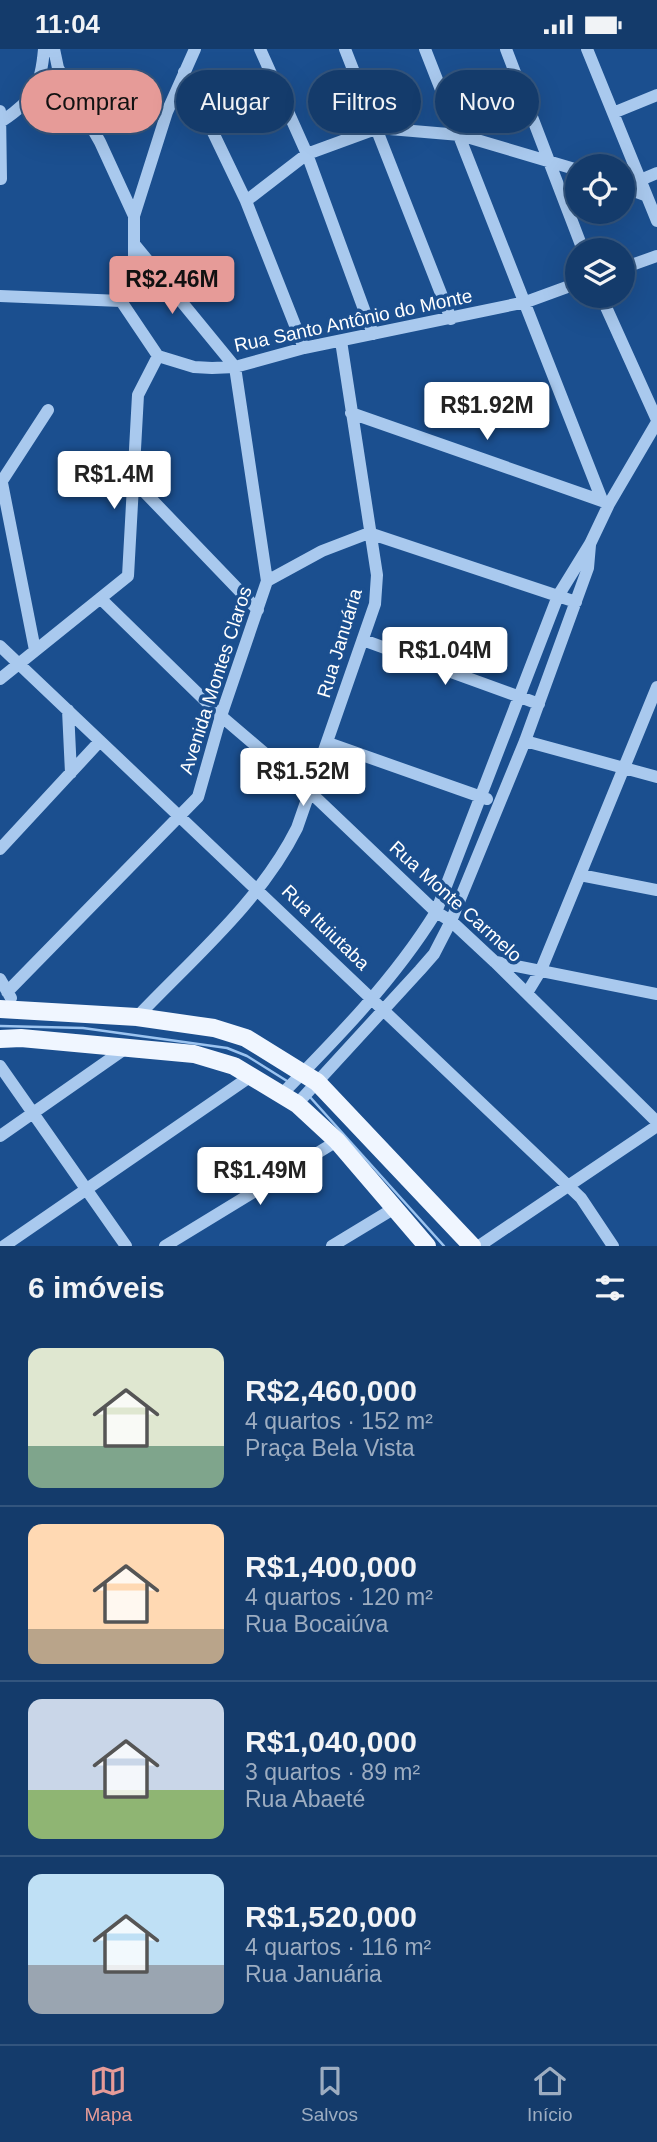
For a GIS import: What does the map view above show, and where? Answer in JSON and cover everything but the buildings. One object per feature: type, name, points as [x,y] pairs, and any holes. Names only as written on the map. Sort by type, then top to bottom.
[{"type":"main road","points":[[3,1001],[20,1009],[136,1017],[214,1028],[246,1038],[310,1077],[472,1246]]},
{"type":"main road","points":[[0,1039],[21,1038],[215,1058],[290,1099],[337,1141],[393,1209],[428,1246]]},
{"type":"street","points":[[1,179],[1,116],[18,111],[35,92],[41,78],[44,49]]},
{"type":"street","points":[[54,49],[58,68],[100,142],[134,216]]},
{"type":"street","points":[[185,70],[195,49]]},
{"type":"street","points":[[260,49],[307,154],[373,334]]},
{"type":"street","points":[[345,49],[354,70]]},
{"type":"street","points":[[425,49],[605,502]]},
{"type":"street","points":[[506,49],[579,238]]},
{"type":"street","points":[[587,49],[638,181],[657,221]]},
{"type":"street","points":[[121,301],[132,272],[134,216],[176,91]]},
{"type":"street","points":[[613,113],[657,95]]},
{"type":"street","points":[[421,132],[460,135],[565,165]]},
{"type":"street","points":[[213,133],[246,201],[304,348]]},
{"type":"street","points":[[246,201],[307,154],[364,133]]},
{"type":"street","points":[[380,133],[451,319]]},
{"type":"street","points":[[638,181],[657,173]]},
{"type":"street","points":[[635,191],[645,195]]},
{"type":"street","points":[[135,245],[235,367],[268,581]]},
{"type":"street","points":[[635,264],[657,256]]},
{"type":"street","name":"Rua Santo Antônio do Monte","points":[[158,356],[194,367],[235,367],[304,348],[526,302],[565,288]]},
{"type":"street","points":[[0,296],[121,301]]},
{"type":"street","points":[[0,679],[128,576],[138,395],[158,356],[121,301]]},
{"type":"street","points":[[290,1099],[417,942],[436,912],[558,596],[590,544],[605,502],[657,421],[606,308]]},
{"type":"street","name":"Rua Januária","points":[[136,1017],[259,889],[282,858],[310,792],[363,640],[377,590],[377,575],[341,341]]},
{"type":"street","points":[[35,650],[1,483],[48,410]]},
{"type":"street","points":[[351,413],[605,502]]},
{"type":"street","points":[[132,479],[258,610]]},
{"type":"street","points":[[369,533],[576,602]]},
{"type":"street","name":"Avenida Montes Claros","points":[[3,1001],[198,797],[221,716],[268,581],[322,551],[369,533]]},
{"type":"street","points":[[290,1099],[310,1077],[385,1011],[434,954],[451,921],[525,741],[588,568],[590,544]]},
{"type":"street","name":"Rua Monte Carmelo","points":[[101,599],[221,716],[310,792],[436,912],[451,921],[495,962],[657,1124]]},
{"type":"street","points":[[363,640],[539,703]]},
{"type":"street","name":"Rua Ituiutaba","points":[[0,646],[582,1198],[613,1246]]},
{"type":"street","points":[[527,993],[541,970],[656,692]]},
{"type":"street","points":[[68,710],[71,773]]},
{"type":"street","points":[[0,849],[100,741]]},
{"type":"street","points":[[525,741],[623,770],[657,777]]},
{"type":"street","points":[[328,743],[498,802]]},
{"type":"street","points":[[580,875],[657,890]]},
{"type":"street","points":[[495,962],[657,994]]},
{"type":"street","points":[[0,979],[3,1001]]},
{"type":"street","points":[[0,1136],[126,1048]]},
{"type":"street","points":[[0,1066],[126,1246]]},
{"type":"street","points":[[4,1246],[251,1076]]},
{"type":"street","points":[[480,1246],[657,1124]]},
{"type":"street","points":[[165,1246],[337,1141]]},
{"type":"street","points":[[332,1246],[393,1209]]},
{"type":"waterway","points":[[0,1026],[83,1028],[227,1048],[247,1056],[287,1081]]},
{"type":"waterway","points":[[310,1097],[444,1246]]}]
